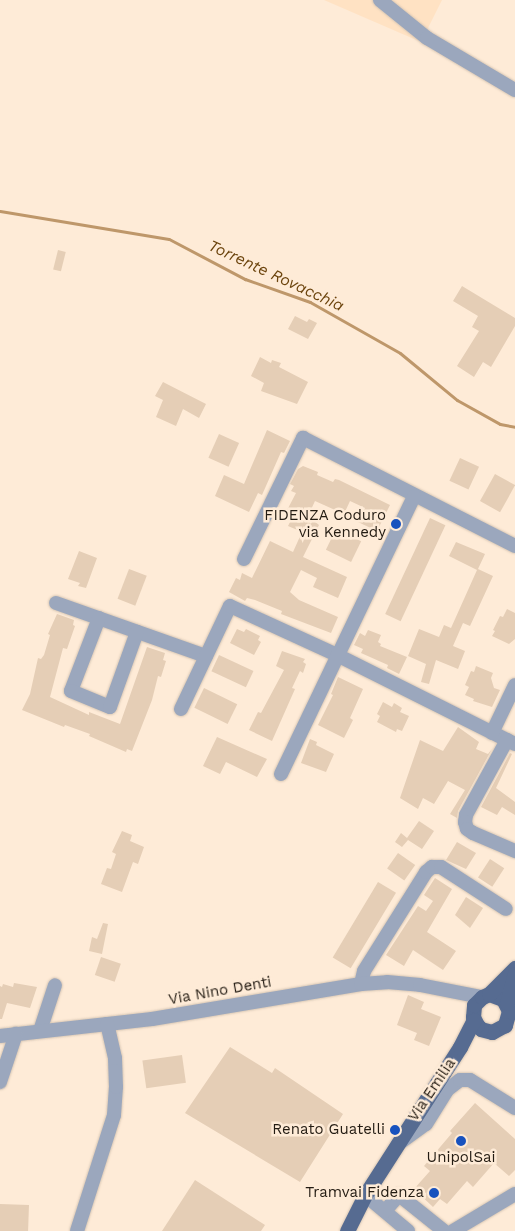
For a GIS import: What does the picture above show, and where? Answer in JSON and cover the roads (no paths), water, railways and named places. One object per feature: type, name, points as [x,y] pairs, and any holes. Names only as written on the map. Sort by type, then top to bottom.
[{"type":"main road","points":[[485,995],[499,996],[506,1003],[509,1011],[508,1021],[500,1029],[492,1032],[481,1029],[473,1018],[474,1005],[485,995],[515,968]]},
{"type":"main road","points":[[506,1003],[515,974]]},
{"type":"main road","name":"Via Emilia","points":[[347,1231],[356,1210],[394,1147],[460,1047],[473,1018]]},
{"type":"main road","name":"Via Emilia","points":[[460,1047],[492,1032]]},
{"type":"main road","name":"Via Emilia","points":[[336,1231],[356,1210]]},
{"type":"street","points":[[380,0],[427,38],[515,90]]},
{"type":"street","points":[[244,559],[303,438],[515,546]]},
{"type":"street","points":[[281,774],[414,496]]},
{"type":"street","points":[[56,603],[206,656]]},
{"type":"street","points":[[181,709],[230,606],[337,655],[511,742],[465,822],[467,830],[515,851]]},
{"type":"street","points":[[98,618],[71,691],[110,707],[137,632]]},
{"type":"street","points":[[492,732],[515,685]]},
{"type":"street","points":[[361,984],[364,971],[426,872],[432,866],[441,867],[506,908]]},
{"type":"street","name":"Via Nino Denti","points":[[0,1036],[218,1009],[361,984],[387,982],[485,995]]},
{"type":"street","points":[[40,1031],[55,985]]},
{"type":"street","name":"Via Nino Denti","points":[[445,990],[466,1005],[473,1018]]},
{"type":"street","points":[[77,1231],[114,1115],[116,1088],[114,1058],[107,1024]]},
{"type":"street","points":[[0,1082],[16,1034]]},
{"type":"street","points":[[394,1147],[426,1124],[448,1090],[460,1080],[470,1080],[515,1108]]},
{"type":"street","points":[[453,1231],[515,1194]]},
{"type":"street","points":[[365,1195],[408,1231]]},
{"type":"street","points":[[385,1212],[399,1195],[444,1231]]},
{"type":"waterway","name":"Torrente Rovacchia","points":[[0,211],[169,239],[245,279],[310,302],[400,353],[457,400],[500,424],[515,427]]},
{"type":"place","name":"FIDENZA Coduro via Kennedy","points":[[396,524]]},
{"type":"place","name":"Renato Guatelli","points":[[395,1130]]},
{"type":"place","name":"UnipolSai","points":[[461,1141]]},
{"type":"place","name":"Tramvai Fidenza","points":[[434,1193]]}]
